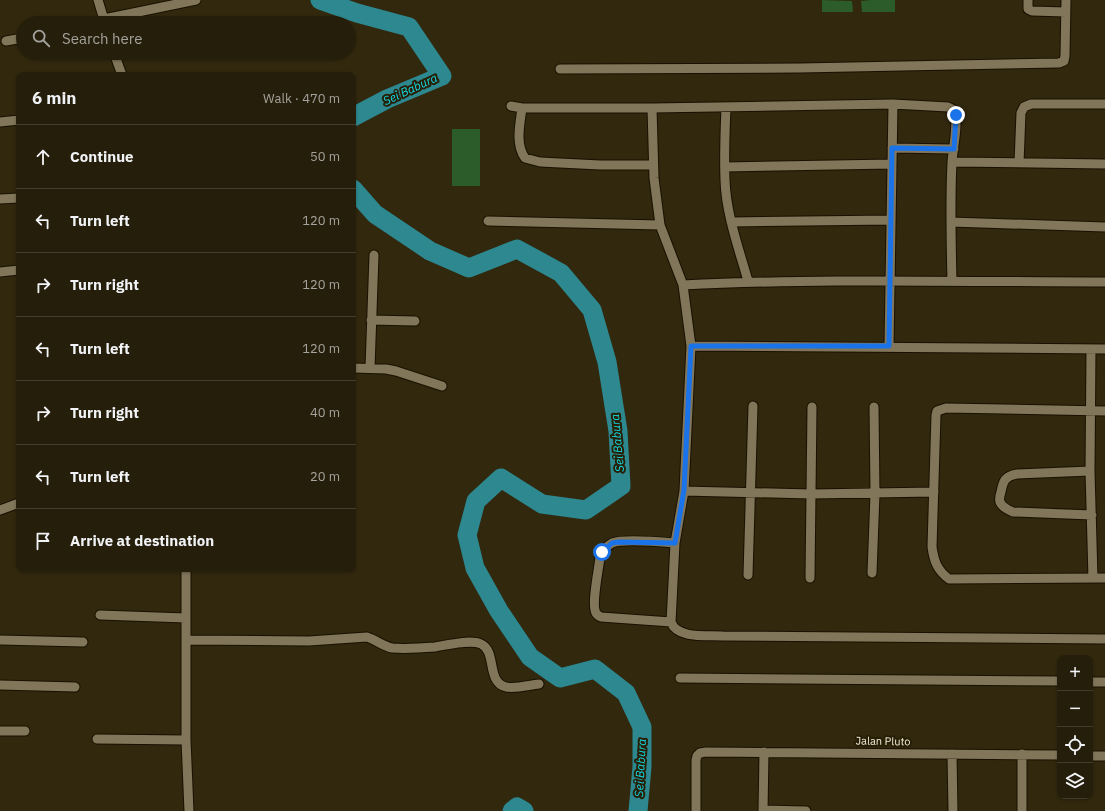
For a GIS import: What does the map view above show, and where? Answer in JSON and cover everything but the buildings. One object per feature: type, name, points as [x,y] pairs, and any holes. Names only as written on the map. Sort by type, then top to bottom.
[{"type":"street","points":[[98,0],[103,16]]},
{"type":"street","points":[[127,16],[196,0]]},
{"type":"street","points":[[1028,0],[1028,9],[1032,11],[1066,12]]},
{"type":"street","points":[[560,69],[792,68],[1059,63],[1064,61],[1065,56],[1066,0]]},
{"type":"street","points":[[6,41],[16,39]]},
{"type":"street","points":[[117,60],[121,72]]},
{"type":"street","points":[[889,346],[893,104]]},
{"type":"street","points":[[511,106],[522,108],[652,108],[893,104],[951,108],[956,115],[952,162],[952,282]]},
{"type":"street","points":[[1019,163],[1021,113],[1024,107],[1031,104],[1105,104]]},
{"type":"street","points":[[726,107],[726,192],[731,222],[748,281]]},
{"type":"street","points":[[522,108],[519,136],[521,152],[525,158],[540,162],[600,166],[653,165]]},
{"type":"street","points":[[652,108],[653,165],[660,225],[683,285],[691,346],[684,490],[675,543],[672,627],[684,634],[699,635],[1105,639]]},
{"type":"street","points":[[0,122],[16,120]]},
{"type":"street","points":[[892,148],[954,149]]},
{"type":"street","points":[[952,162],[1105,164]]},
{"type":"street","points":[[725,167],[892,164]]},
{"type":"street","points":[[0,199],[16,198]]},
{"type":"street","points":[[731,222],[891,220]]},
{"type":"street","points":[[488,221],[660,225]]},
{"type":"street","points":[[951,222],[1105,227]]},
{"type":"street","points":[[370,368],[374,255]]},
{"type":"street","points":[[0,272],[16,270]]},
{"type":"street","points":[[683,285],[748,281],[890,280],[952,282],[1105,282]]},
{"type":"street","points":[[372,320],[415,321]]},
{"type":"street","points":[[691,346],[889,346],[1105,349]]},
{"type":"street","points":[[1091,349],[1090,471],[1093,578]]},
{"type":"street","points":[[356,368],[396,371],[442,386]]},
{"type":"street","points":[[748,575],[753,406]]},
{"type":"street","points":[[872,573],[875,494],[874,407]]},
{"type":"street","points":[[810,578],[812,408]]},
{"type":"street","points":[[1105,411],[941,408],[937,411],[933,556],[936,566],[942,574],[949,579],[1105,578]]},
{"type":"street","points":[[1090,471],[1016,474],[1008,476],[1004,479],[1002,484],[1000,502],[1005,508],[1013,512],[1092,515]]},
{"type":"street","points":[[684,490],[811,494],[934,492]]},
{"type":"street","points":[[0,510],[16,504]]},
{"type":"street","points":[[671,622],[601,617],[597,614],[595,609],[595,598],[600,557],[602,552],[608,546],[619,542],[675,543]]},
{"type":"street","points":[[186,572],[186,740],[189,811]]},
{"type":"street","points":[[100,615],[186,618]]},
{"type":"street","points":[[187,640],[309,641],[367,637],[386,646],[409,648],[462,643],[479,643],[486,648],[494,675],[501,685],[513,687],[539,684]]},
{"type":"street","points":[[0,640],[83,642]]},
{"type":"street","points":[[680,678],[1057,681]]},
{"type":"street","points":[[1093,682],[1105,682]]},
{"type":"street","points":[[0,685],[75,687]]},
{"type":"street","points":[[0,731],[26,731]]},
{"type":"street","points":[[97,739],[186,740]]},
{"type":"street","name":"Jalan Pluto","points":[[696,811],[696,760],[700,753],[706,752],[1057,755]]},
{"type":"street","points":[[764,752],[763,811],[806,811]]},
{"type":"street","points":[[952,754],[953,811]]},
{"type":"street","points":[[1022,754],[1022,811]]},
{"type":"street","points":[[1093,756],[1105,756]]},
{"type":"green space","points":[[822,0],[852,1],[853,12],[822,12]]},
{"type":"green space","points":[[895,0],[895,12],[862,12],[861,1]]},
{"type":"green space","points":[[452,129],[480,129],[480,186],[452,186]]},
{"type":"waterway","name":"Sei Babura","points":[[320,0],[357,13],[409,27],[442,76],[387,99],[356,115]]},
{"type":"waterway","name":"Sei Babura","points":[[356,192],[375,214],[430,251],[469,268],[517,249],[561,273],[592,310],[607,362],[618,431],[621,486],[586,510],[542,504],[501,478],[476,501],[467,535],[475,568],[499,611],[530,657],[560,678],[595,669],[626,693],[642,727],[642,767],[638,811]]},
{"type":"waterway","name":"Sei Babura","points":[[512,811],[517,807],[524,811]]},
{"type":"route","points":[[602,552],[612,543],[619,542],[675,543],[684,490],[691,346],[889,346],[892,148],[954,149],[956,115]]}]
